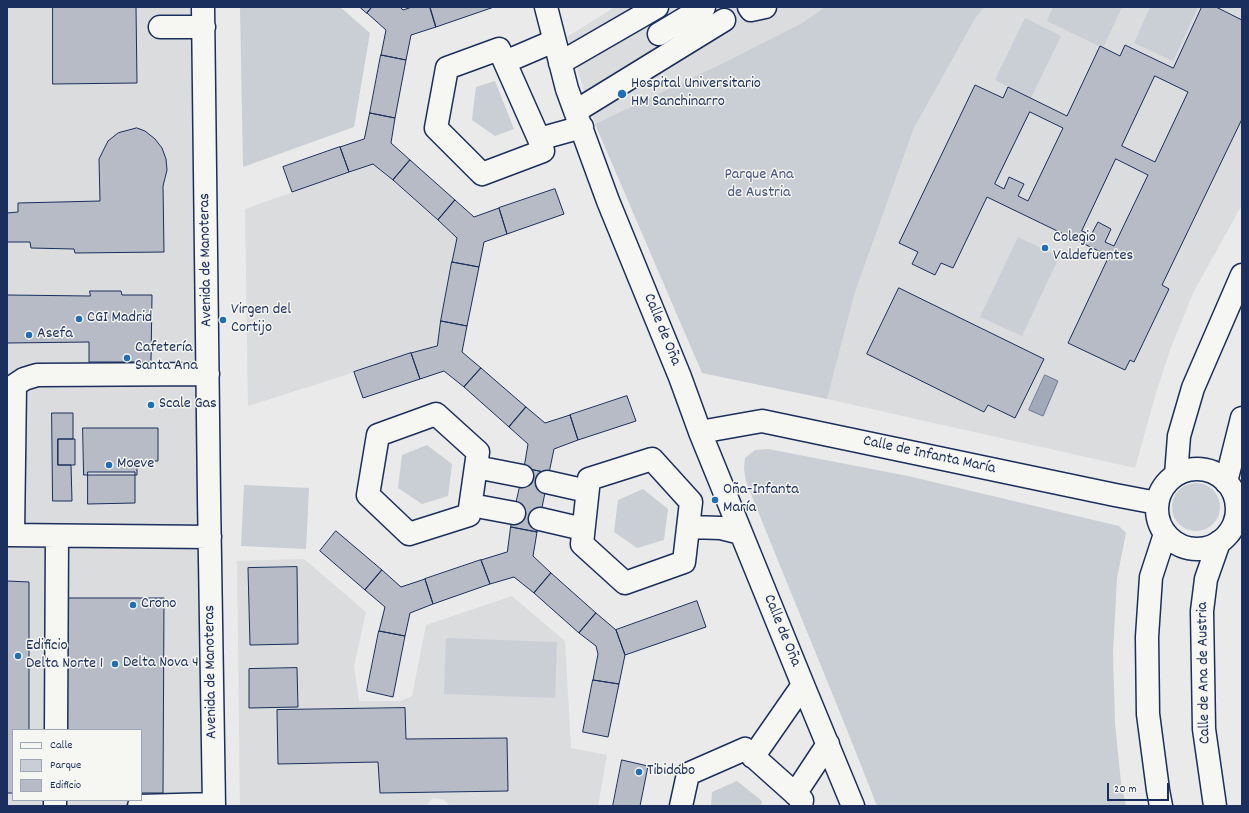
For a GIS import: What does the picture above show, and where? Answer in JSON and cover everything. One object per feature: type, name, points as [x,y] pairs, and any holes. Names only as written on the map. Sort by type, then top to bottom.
[{"type":"street","name":"Calle de Oña","points":[[546,7],[567,89],[608,201],[680,377],[700,432],[853,806]]},
{"type":"street","points":[[560,63],[657,7]]},
{"type":"street","points":[[659,34],[704,7]]},
{"type":"street","points":[[749,7],[751,10],[765,7]]},
{"type":"street","points":[[160,27],[204,17]]},
{"type":"street","name":"Avenida de Manoteras","points":[[204,17],[214,805]]},
{"type":"street","points":[[639,18],[659,34]]},
{"type":"street","points":[[539,139],[579,119],[658,60],[724,20]]},
{"type":"street","points":[[658,60],[659,34]]},
{"type":"street","points":[[505,62],[554,41]]},
{"type":"street","points":[[499,50],[505,62],[543,151],[482,174],[436,128],[447,68],[499,50]]},
{"type":"street","points":[[1176,475],[1179,436],[1193,388],[1242,275]]},
{"type":"street","points":[[208,374],[37,376],[24,379],[15,385],[10,535],[210,537]]},
{"type":"street","points":[[436,414],[478,452],[476,467],[469,515],[409,534],[368,494],[378,435],[436,414]]},
{"type":"street","points":[[1226,482],[1242,418]]},
{"type":"street","name":"Calle de Infanta María","points":[[700,432],[762,421],[1157,503]]},
{"type":"street","points":[[652,459],[691,502],[688,527],[684,562],[625,583],[582,544],[588,479],[652,459]]},
{"type":"street","points":[[476,467],[522,476]]},
{"type":"street","points":[[1188,470],[1202,470],[1215,474],[1226,482],[1233,492],[1239,518],[1226,536],[1219,542],[1208,548],[1196,549],[1185,547],[1174,542],[1165,534],[1157,514],[1157,503],[1167,482],[1176,475],[1188,470]]},
{"type":"street","points":[[547,482],[588,491]]},
{"type":"street","points":[[471,505],[514,513]]},
{"type":"street","points":[[540,519],[583,529]]},
{"type":"street","points":[[688,527],[721,528],[742,533]]},
{"type":"street","points":[[1161,806],[1148,714],[1147,637],[1151,577],[1165,534]]},
{"type":"street","points":[[56,729],[57,536]]},
{"type":"street","name":"Calle de Ana de Austria","points":[[1215,806],[1204,729],[1202,611],[1206,579],[1219,542]]},
{"type":"street","name":"Calle de Oña","points":[[753,757],[803,686]]},
{"type":"street","points":[[681,806],[688,774],[744,749],[798,800],[828,744]]},
{"type":"street","points":[[139,806],[214,805]]},
{"type":"shaded area","points":[[7,7],[194,7],[205,806],[7,806]]},
{"type":"shaded area","name":"Hospital Universitario HM Sanchinarro","points":[[615,7],[825,7],[802,23],[723,63],[595,124],[567,37]]},
{"type":"shaded area","name":"Colegio Valdefuentes","points":[[985,7],[1242,7],[1242,205],[1194,291],[1170,350],[1135,468],[827,399],[855,292],[914,128],[976,17]]},
{"type":"shaded area","points":[[373,164],[457,238],[437,346],[248,406],[245,209]]},
{"type":"shaded area","points":[[304,559],[366,612],[354,666],[359,701],[400,701],[412,696],[426,625],[512,596],[565,641],[571,748],[607,755],[598,806],[450,806],[444,800],[433,798],[426,806],[240,806],[237,561]]},
{"type":"green space","points":[[240,7],[340,7],[370,33],[354,127],[243,167]]},
{"type":"green space","name":"Parque Ana de Austria","points":[[825,7],[985,7],[976,17],[914,128],[855,292],[827,399],[702,373],[595,124],[723,63],[802,23]]},
{"type":"green space","points":[[1053,7],[1122,7],[1103,48],[1047,21]]},
{"type":"green space","points":[[1150,7],[1198,7],[1173,61],[1134,43]]},
{"type":"green space","points":[[1025,18],[1061,36],[1031,98],[995,80]]},
{"type":"green space","points":[[495,81],[514,129],[495,136],[472,120],[476,87]]},
{"type":"green space","points":[[1018,237],[1059,257],[1022,336],[980,317]]},
{"type":"green space","points":[[427,445],[452,464],[448,496],[422,504],[398,488],[402,455]]},
{"type":"green space","points":[[768,449],[908,476],[1119,526],[1126,533],[1117,578],[1113,653],[1115,723],[1121,783],[1126,806],[877,806],[746,481],[744,469],[745,458],[755,450]]},
{"type":"green space","points":[[1191,483],[1201,483],[1213,490],[1220,502],[1220,512],[1213,524],[1201,531],[1191,531],[1183,527],[1176,520],[1172,512],[1172,502],[1176,494],[1183,487]]},
{"type":"green space","points":[[244,485],[309,488],[306,549],[241,546]]},
{"type":"green space","points":[[643,489],[668,509],[664,540],[637,548],[614,532],[618,500]]},
{"type":"green space","points":[[446,638],[557,642],[555,698],[444,694]]},
{"type":"green space","points":[[737,781],[762,801],[761,806],[711,806],[712,792]]},
{"type":"water","points":[[1045,375],[1058,381],[1043,416],[1029,410]]},
{"type":"building","points":[[53,7],[136,7],[137,83],[53,84]]},
{"type":"building","points":[[360,7],[372,7],[367,13]]},
{"type":"building","points":[[372,7],[400,7],[403,10],[412,7],[430,7],[436,27],[411,35],[406,60],[381,55],[386,30],[367,13]]},
{"type":"building","points":[[430,7],[494,7],[436,27]]},
{"type":"building","points":[[1202,7],[1216,7],[1242,20],[1242,119],[1162,285],[1169,289],[1134,362],[1130,360],[1125,370],[1068,343],[1109,256],[987,197],[953,268],[941,263],[935,275],[912,264],[918,252],[899,243],[975,85],[1003,98],[1008,87],[1067,116],[1100,46],[1120,56],[1125,45],[1173,68]],"holes":[[[1155,76],[1188,92],[1155,162],[1122,146]],[[1030,112],[1063,128],[1028,201],[1018,196],[1024,184],[1009,177],[1004,189],[995,184]],[[1116,159],[1148,175],[1114,246],[1105,242],[1111,229],[1098,222],[1091,235],[1082,231]]]},
{"type":"building","points":[[381,55],[406,60],[395,118],[370,113]]},
{"type":"building","points":[[370,113],[395,118],[391,143],[410,160],[393,180],[373,164],[349,172],[340,147],[364,139]]},
{"type":"building","points":[[137,128],[145,131],[155,139],[162,148],[166,159],[167,170],[163,186],[164,252],[75,253],[74,249],[31,248],[30,242],[7,242],[7,213],[18,212],[18,203],[100,201],[99,159],[108,141],[118,133]]},
{"type":"building","points":[[340,147],[349,172],[292,192],[283,167]]},
{"type":"building","points":[[410,160],[455,200],[438,220],[393,180]]},
{"type":"building","points":[[555,189],[564,214],[507,234],[499,208]]},
{"type":"building","points":[[455,200],[474,217],[499,208],[507,234],[484,242],[479,267],[452,262],[457,238],[438,220]]},
{"type":"building","points":[[452,262],[479,267],[467,326],[441,321]]},
{"type":"building","points":[[899,288],[1044,359],[1015,418],[988,405],[984,412],[867,354]]},
{"type":"building","name":"CGI Madrid","points":[[90,291],[121,291],[122,295],[152,295],[151,362],[89,362],[89,342],[7,343],[7,295],[90,296]]},
{"type":"building","points":[[441,321],[467,326],[462,352],[481,368],[464,387],[444,371],[420,379],[411,353],[437,346]]},
{"type":"building","points":[[411,353],[420,379],[363,398],[354,372]]},
{"type":"building","points":[[481,368],[526,407],[509,427],[464,387]]},
{"type":"building","points":[[627,396],[636,421],[578,440],[570,415]]},
{"type":"building","points":[[526,407],[545,423],[570,415],[578,440],[554,449],[549,473],[524,468],[528,444],[509,427]]},
{"type":"building","points":[[52,413],[73,413],[73,439],[58,439],[58,465],[71,465],[72,501],[53,501]]},
{"type":"building","points":[[83,428],[158,428],[158,461],[137,461],[137,475],[84,475]]},
{"type":"building","points":[[58,439],[75,439],[75,465],[58,465]]},
{"type":"building","points":[[524,468],[549,473],[537,532],[511,527]]},
{"type":"building","points":[[88,472],[135,472],[135,503],[88,504]]},
{"type":"building","points":[[511,527],[537,532],[533,556],[551,573],[534,593],[514,577],[490,584],[481,560],[507,552]]},
{"type":"building","points":[[336,531],[382,570],[365,590],[320,551]]},
{"type":"building","points":[[481,560],[490,584],[433,604],[425,579]]},
{"type":"building","points":[[297,567],[298,644],[250,645],[248,568]]},
{"type":"building","points":[[382,570],[401,587],[425,579],[433,604],[410,613],[405,636],[379,631],[385,607],[365,590]]},
{"type":"building","points":[[551,573],[596,613],[579,633],[534,593]]},
{"type":"building","name":"Edificio Delta Norte 1","points":[[7,581],[29,582],[29,729],[12,729],[12,793],[7,793]]},
{"type":"building","name":"Delta Nova 4","points":[[66,598],[164,598],[163,793],[142,793],[142,729],[66,729]]},
{"type":"building","points":[[697,601],[706,627],[625,655],[616,630]]},
{"type":"building","points":[[596,613],[616,630],[625,655],[619,684],[593,680],[598,654],[596,646],[579,633]]},
{"type":"building","points":[[379,631],[405,636],[393,697],[367,691]]},
{"type":"building","points":[[297,668],[298,707],[249,708],[249,669]]},
{"type":"building","points":[[593,680],[619,684],[608,737],[583,732]]},
{"type":"building","points":[[405,708],[406,739],[507,738],[508,791],[380,793],[378,762],[278,764],[277,710]]},
{"type":"building","points":[[622,760],[648,766],[640,806],[613,806]]},
{"type":"place","name":"Hospital Universitario HM Sanchinarro","points":[[622,94]]},
{"type":"place","name":"Colegio Valdefuentes","points":[[1045,248]]},
{"type":"place","name":"CGI Madrid","points":[[79,319]]},
{"type":"place","name":"Virgen del Cortijo","points":[[223,320]]},
{"type":"place","name":"Asefa","points":[[29,335]]},
{"type":"place","name":"Cafetería Santa Ana","points":[[127,358]]},
{"type":"place","name":"Scale Gas","points":[[151,405]]},
{"type":"place","name":"Moeve","points":[[109,465]]},
{"type":"place","name":"Oña-Infanta María","points":[[715,500]]},
{"type":"place","name":"Crono","points":[[133,605]]},
{"type":"place","name":"Edificio Delta Norte 1","points":[[18,656]]},
{"type":"place","name":"Delta Nova 4","points":[[115,664]]},
{"type":"place","name":"Tibidabo","points":[[639,772]]}]
